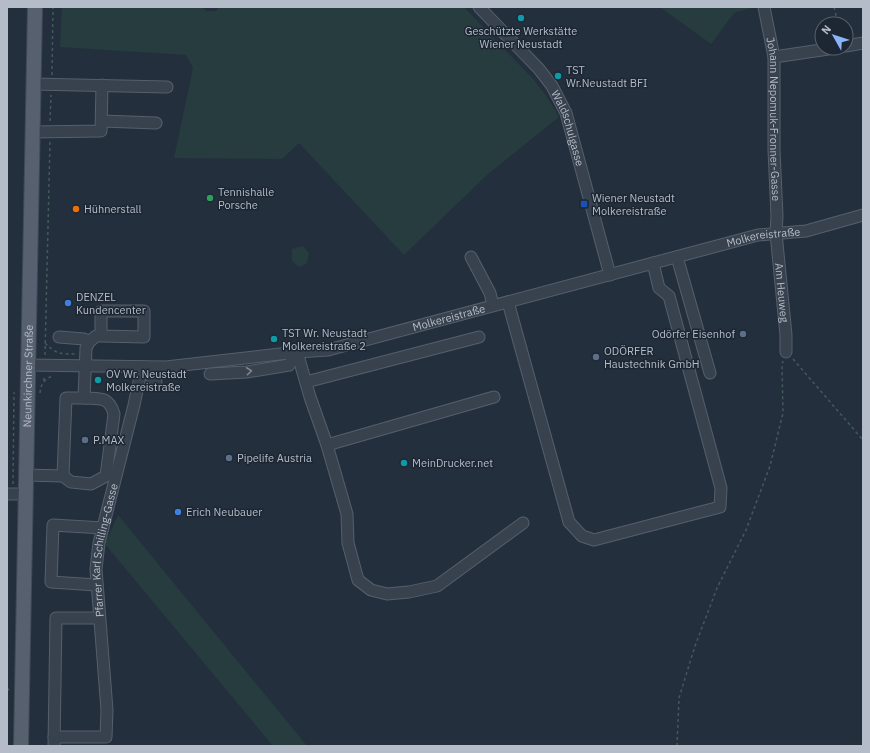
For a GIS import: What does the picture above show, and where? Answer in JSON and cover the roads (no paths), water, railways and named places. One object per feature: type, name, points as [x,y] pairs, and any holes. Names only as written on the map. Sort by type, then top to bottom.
[{"type":"main road","name":"Neunkirchner Straße","points":[[21,746],[15,494],[26,475],[35,7]]},
{"type":"street","name":"Waldschulgasse","points":[[478,7],[539,69],[552,86],[566,113],[610,275]]},
{"type":"street","name":"Johann Nepomuk-Fronner-Gasse","points":[[764,7],[774,57],[776,233]]},
{"type":"street","points":[[774,57],[814,51]]},
{"type":"street","points":[[33,84],[167,87]]},
{"type":"street","points":[[32,132],[102,131],[102,85]]},
{"type":"street","points":[[102,121],[156,123]]},
{"type":"street","name":"Molkereistraße","points":[[28,365],[85,360],[142,367],[166,367],[297,352],[328,350],[758,235],[806,231],[863,215]]},
{"type":"street","name":"Am Heuweg","points":[[776,233],[786,335],[786,352]]},
{"type":"street","points":[[471,257],[490,293],[493,305]]},
{"type":"street","points":[[677,257],[710,373]]},
{"type":"street","points":[[508,302],[569,522],[582,536],[594,540],[720,507],[721,488],[669,296],[660,288],[653,263]]},
{"type":"street","points":[[84,398],[86,348],[89,342],[96,336],[144,337],[144,311],[101,311],[101,336]]},
{"type":"street","points":[[59,337],[84,339],[89,342]]},
{"type":"street","points":[[306,382],[479,337]]},
{"type":"street","points":[[200,363],[211,377],[289,365],[297,352]]},
{"type":"street","points":[[297,352],[348,514],[348,542],[358,580],[371,590],[387,594],[410,592],[437,586],[524,523]]},
{"type":"street","points":[[142,367],[156,382]]},
{"type":"street","name":"Pfarrer Karl Schilling-Gasse","points":[[90,741],[106,737],[107,710],[96,569],[99,543],[134,405],[142,367]]},
{"type":"street","points":[[327,446],[494,397]]},
{"type":"street","points":[[26,475],[63,476],[71,482],[91,484],[106,476],[114,414],[111,404],[103,399],[66,398],[63,476]]},
{"type":"street","points":[[97,585],[51,582],[53,525],[103,528]]},
{"type":"street","points":[[90,741],[54,742],[56,618],[99,618]]},
{"type":"place","name":"Geschützte Werkstätte Wiener Neustadt","points":[[521,18]]},
{"type":"place","name":"TST Wr.Neustadt BFI","points":[[558,76]]},
{"type":"place","name":"Tennishalle Porsche","points":[[210,198]]},
{"type":"place","name":"Wiener Neustadt Molkereistraße","points":[[584,204]]},
{"type":"place","name":"Hühnerstall","points":[[76,209]]},
{"type":"place","name":"DENZEL Kundencenter","points":[[68,303]]},
{"type":"place","name":"Odörfer Eisenhof","points":[[743,334]]},
{"type":"place","name":"TST Wr. Neustadt Molkereistraße 2","points":[[274,339]]},
{"type":"place","name":"ODÖRFER Haustechnik GmbH","points":[[596,357]]},
{"type":"place","name":"OV Wr. Neustadt Molkereistraße","points":[[98,380]]},
{"type":"place","name":"P.MAX","points":[[85,440]]},
{"type":"place","name":"Pipelife Austria","points":[[229,458]]},
{"type":"place","name":"MeinDrucker.net","points":[[404,463]]},
{"type":"place","name":"Erich Neubauer","points":[[178,512]]}]
